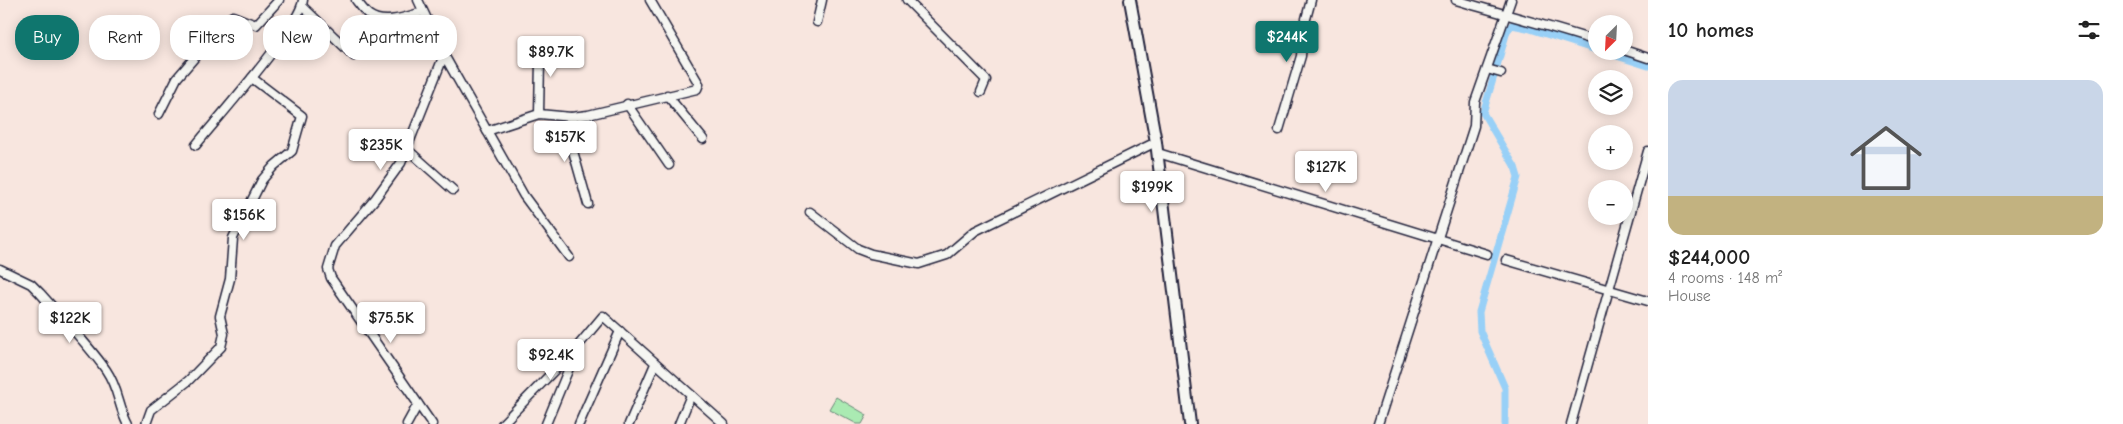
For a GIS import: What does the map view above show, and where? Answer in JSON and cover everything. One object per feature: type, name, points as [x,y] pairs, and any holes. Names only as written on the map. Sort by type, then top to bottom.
[{"type":"main road","points":[[1130,0],[1158,153],[1190,424]]},
{"type":"street","points":[[159,114],[177,78],[228,19],[234,16],[256,24],[279,0]]},
{"type":"street","points":[[356,0],[370,15],[379,18],[392,20],[423,12]]},
{"type":"street","points":[[418,0],[424,15]]},
{"type":"street","points":[[487,131],[539,114],[571,117],[588,115],[627,104],[696,89],[699,84],[650,0]]},
{"type":"street","points":[[817,22],[822,0]]},
{"type":"street","points":[[907,0],[986,80],[981,92]]},
{"type":"street","points":[[1280,130],[1301,56],[1304,30],[1311,0]]},
{"type":"street","points":[[1456,0],[1588,38]]},
{"type":"street","points":[[1378,424],[1474,126],[1475,102],[1511,0]]},
{"type":"street","points":[[196,145],[252,78],[303,4],[340,42]]},
{"type":"street","points":[[538,43],[540,60],[539,114]]},
{"type":"street","points":[[1633,53],[1648,58]]},
{"type":"street","points":[[432,424],[331,278],[328,269],[336,246],[375,199],[401,163],[442,60]]},
{"type":"street","points":[[447,60],[524,196],[569,257]]},
{"type":"street","points":[[1487,68],[1501,73]]},
{"type":"street","points":[[146,424],[151,410],[188,381],[220,347],[224,334],[220,316],[230,279],[233,238],[262,180],[274,166],[292,151],[299,131],[302,116],[252,78]]},
{"type":"street","points":[[667,95],[703,139]]},
{"type":"street","points":[[627,104],[669,165]]},
{"type":"street","points":[[571,117],[576,135],[571,144],[588,204]]},
{"type":"street","points":[[810,212],[858,249],[871,254],[919,264],[947,255],[974,231],[1156,142]]},
{"type":"street","points":[[407,149],[453,190]]},
{"type":"street","points":[[1571,424],[1648,152]]},
{"type":"street","points":[[1158,153],[1487,254]]},
{"type":"street","points":[[1506,260],[1648,301]]},
{"type":"street","points":[[0,269],[32,284],[106,370],[118,392],[123,416],[128,424]]},
{"type":"street","points":[[502,424],[577,347],[603,316],[724,424]]},
{"type":"street","points":[[579,424],[620,331]]},
{"type":"street","points":[[546,424],[577,347]]},
{"type":"street","points":[[628,424],[655,364]]},
{"type":"street","points":[[679,424],[691,396]]},
{"type":"street","points":[[407,424],[418,404]]},
{"type":"green space","points":[[836,397],[867,415],[862,424],[857,424],[829,409]]},
{"type":"waterway","points":[[1497,66],[1507,31],[1512,25],[1588,47]]},
{"type":"waterway","points":[[1629,60],[1648,66]]},
{"type":"waterway","points":[[1494,76],[1483,113],[1515,167],[1518,177],[1479,312],[1480,331],[1505,388],[1505,424]]}]
